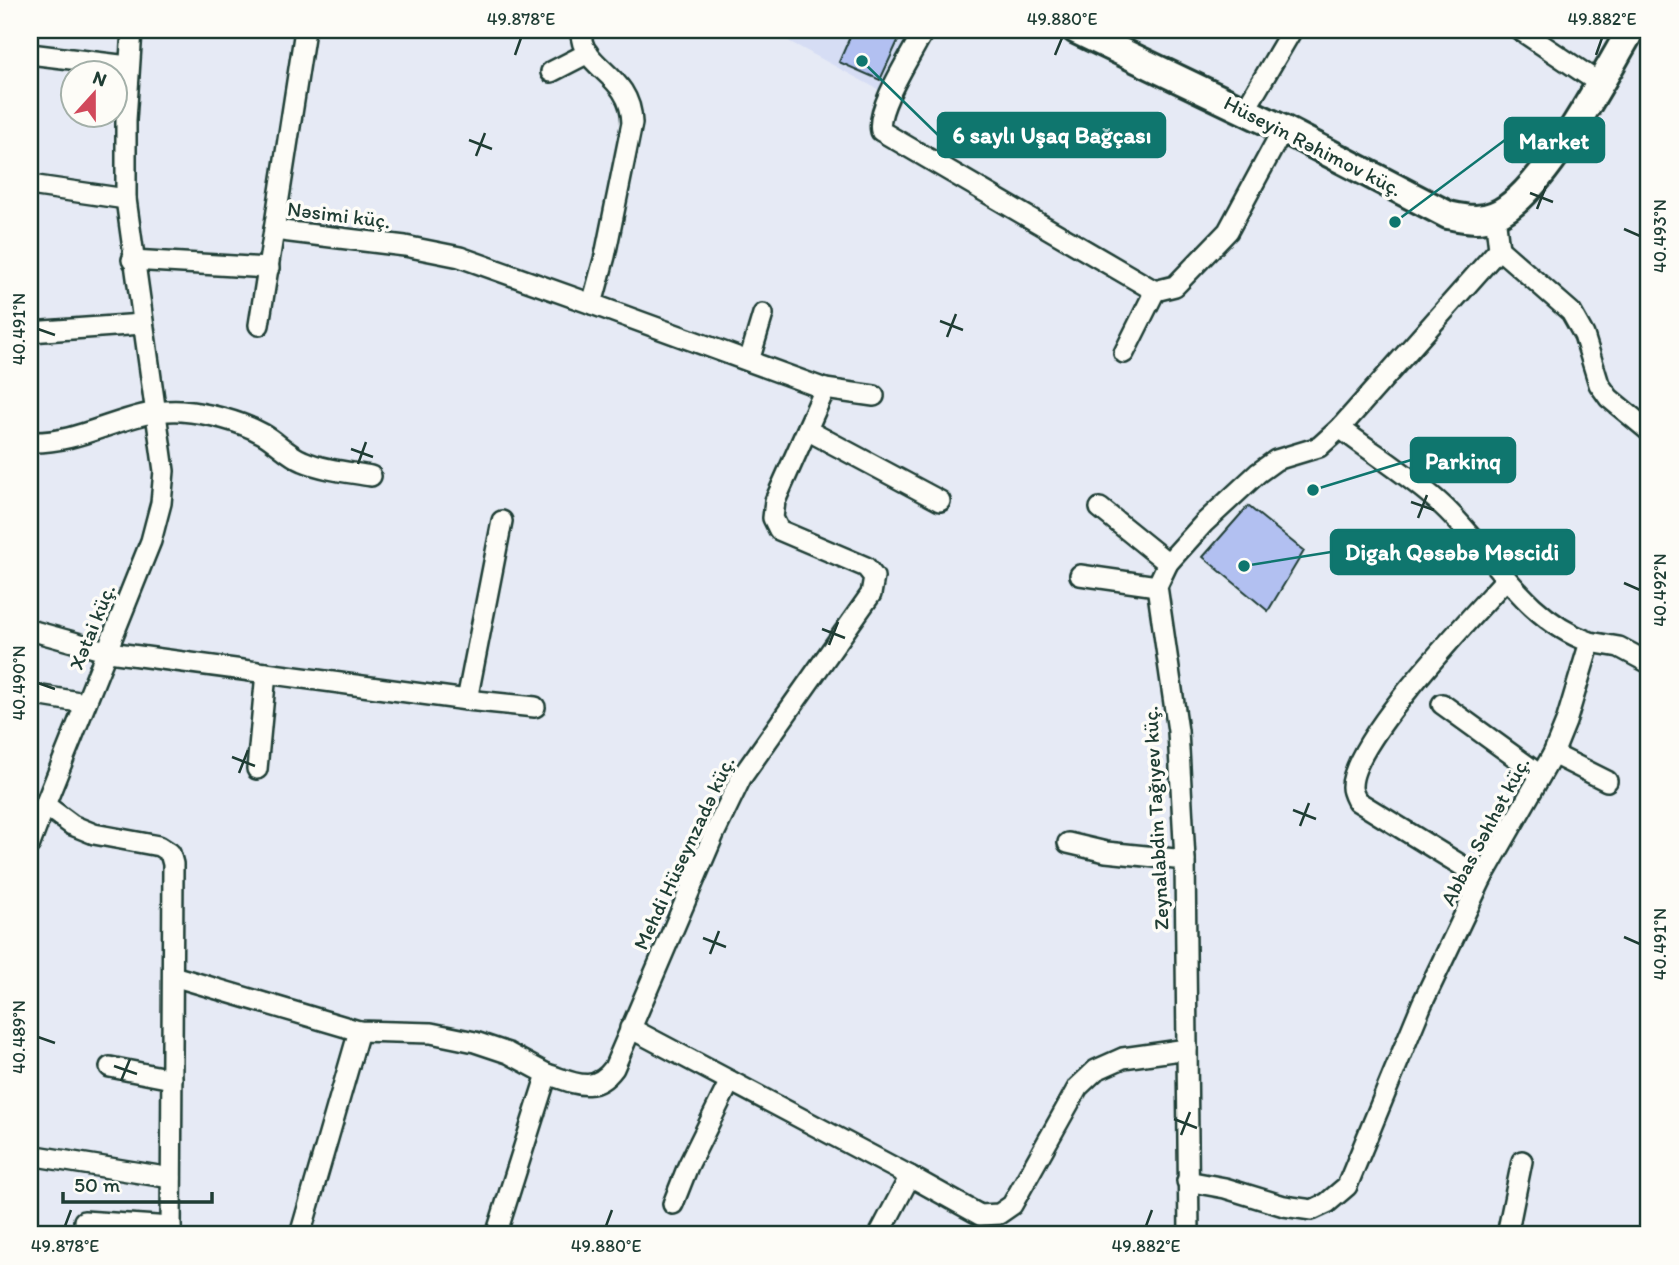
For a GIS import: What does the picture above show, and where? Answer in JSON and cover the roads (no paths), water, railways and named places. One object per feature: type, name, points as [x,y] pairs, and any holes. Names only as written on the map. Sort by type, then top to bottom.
[{"type":"main road","name":"Hüseyin Rəhimov küç.","points":[[1076,30],[1245,110],[1448,215],[1474,219],[1495,215]]},
{"type":"main road","points":[[1495,215],[1525,193],[1545,167],[1631,30]]},
{"type":"street","name":"Xətai küç.","points":[[129,60],[132,30]]},
{"type":"street","name":"Nəsimi küç.","points":[[305,30],[274,230],[405,246],[460,257],[592,304]]},
{"type":"street","points":[[581,30],[588,53],[626,93],[632,104],[632,123],[605,256],[592,304],[825,389],[874,396]]},
{"type":"street","points":[[924,30],[884,107],[879,122],[881,131],[1155,291],[1175,286],[1228,231],[1283,129]]},
{"type":"street","points":[[1245,110],[1292,30]]},
{"type":"street","points":[[1520,30],[1599,83]]},
{"type":"street","points":[[551,72],[588,53]]},
{"type":"street","points":[[30,54],[79,60]]},
{"type":"street","name":"Xətai küç.","points":[[30,844],[151,541],[162,503],[164,471],[132,260],[126,199],[127,130]]},
{"type":"street","points":[[30,185],[126,199]]},
{"type":"street","points":[[1495,215],[1499,249],[1572,312],[1584,335],[1599,384],[1609,398],[1649,430]]},
{"type":"street","points":[[259,325],[274,230]]},
{"type":"street","points":[[1080,575],[1157,586],[1168,563],[1204,523],[1258,473],[1283,457],[1319,447],[1340,428],[1499,249]]},
{"type":"street","points":[[132,260],[269,268]]},
{"type":"street","points":[[1124,353],[1155,291]]},
{"type":"street","points":[[749,360],[763,314]]},
{"type":"street","points":[[30,332],[142,324]]},
{"type":"street","name":"Mehdi Hüseynzadə küç.","points":[[173,976],[359,1031],[452,1035],[508,1053],[547,1074],[590,1086],[604,1081],[614,1068],[741,778],[871,594],[874,578],[866,566],[779,530],[773,518],[775,502],[825,389]]},
{"type":"street","points":[[30,442],[82,437],[131,418],[156,412],[182,411],[239,423],[263,434],[301,461],[371,476]]},
{"type":"street","points":[[1340,428],[1441,504],[1505,580],[1549,621],[1575,637],[1619,647],[1649,663]]},
{"type":"street","points":[[807,430],[940,501]]},
{"type":"street","points":[[1100,508],[1168,563]]},
{"type":"street","points":[[467,700],[502,521]]},
{"type":"street","points":[[1482,878],[1357,801],[1351,789],[1354,774],[1380,725],[1505,580]]},
{"type":"street","name":"Zeynalabdin Tağıyev küç.","points":[[1157,586],[1178,731],[1185,860],[1189,1235]]},
{"type":"street","points":[[30,630],[108,652],[535,707]]},
{"type":"street","name":"Abbas Səhhət küç.","points":[[1187,1181],[1225,1188],[1283,1206],[1312,1210],[1328,1203],[1347,1186],[1422,1004],[1482,878],[1553,754],[1566,722],[1590,642]]},
{"type":"street","points":[[257,769],[266,673]]},
{"type":"street","points":[[30,694],[85,703]]},
{"type":"street","points":[[1442,704],[1540,775]]},
{"type":"street","points":[[1553,754],[1607,780]]},
{"type":"street","points":[[45,805],[72,825],[94,834],[159,846],[170,853],[173,864],[171,1231],[84,1221]]},
{"type":"street","points":[[1068,843],[1106,852],[1185,860]]},
{"type":"street","points":[[630,1028],[980,1215],[999,1214],[1012,1205],[1078,1087],[1096,1070],[1123,1058],[1187,1049]]},
{"type":"street","points":[[300,1235],[359,1031]]},
{"type":"street","points":[[110,1067],[172,1079]]},
{"type":"street","points":[[496,1235],[547,1074]]},
{"type":"street","points":[[673,1204],[688,1166],[730,1081]]},
{"type":"street","points":[[30,1155],[171,1178]]},
{"type":"street","points":[[1507,1235],[1522,1161]]},
{"type":"street","points":[[879,1235],[910,1176]]},
{"type":"place","name":"6 saylı Uşaq Bağçası","points":[[862,61]]},
{"type":"place","name":"Market","points":[[1395,222]]},
{"type":"place","name":"Parkinq","points":[[1313,490]]},
{"type":"place","name":"Digah Qəsəbə Məscidi","points":[[1244,566]]}]
